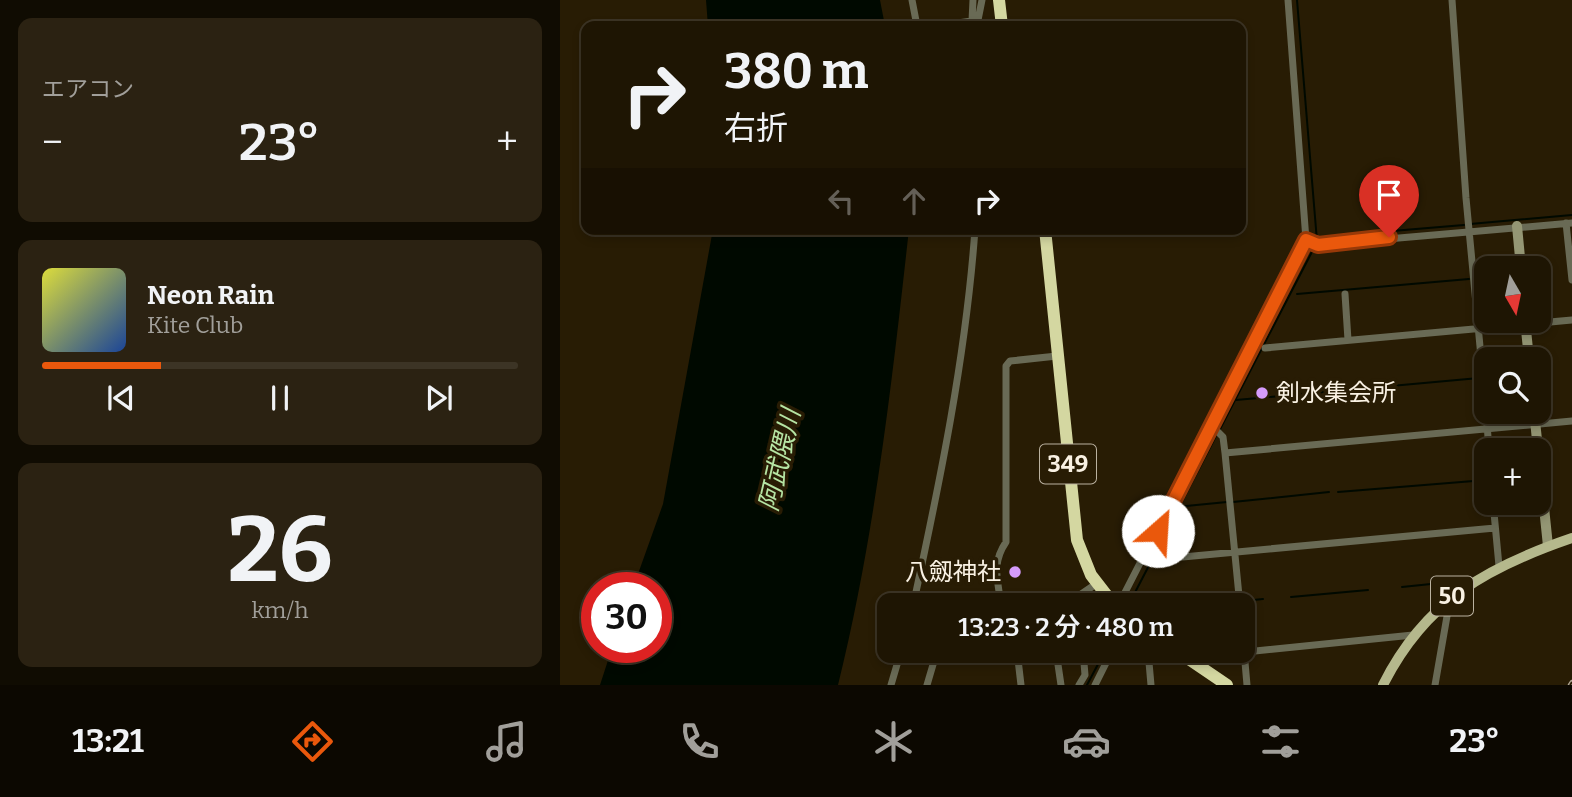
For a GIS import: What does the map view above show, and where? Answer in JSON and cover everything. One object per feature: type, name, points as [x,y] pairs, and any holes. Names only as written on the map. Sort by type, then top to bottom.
[{"type":"highway","points":[[1000,0],[1002,21]]},
{"type":"highway","name":"349","points":[[1046,235],[1077,540],[1096,584],[1105,593]]},
{"type":"highway","points":[[1193,663],[1213,680],[1227,685]]},
{"type":"main road","name":"50","points":[[1382,685],[1413,635],[1450,598],[1499,566],[1572,538]]},
{"type":"street","points":[[912,0],[916,21]]},
{"type":"street","points":[[973,0],[973,21]]},
{"type":"street","points":[[974,21],[982,0]]},
{"type":"street","points":[[1124,593],[1308,240],[1288,0]]},
{"type":"street","points":[[1452,0],[1474,283]]},
{"type":"street","points":[[1308,240],[1318,245],[1469,227],[1569,223],[1572,280]]},
{"type":"street","points":[[1517,226],[1520,256]]},
{"type":"street","points":[[916,593],[965,340],[974,235]]},
{"type":"street","points":[[1345,294],[1348,340]]},
{"type":"street","points":[[1551,321],[1572,320]]},
{"type":"street","points":[[1265,348],[1474,328]]},
{"type":"street","points":[[997,593],[995,559],[1006,542],[1006,366],[1010,361],[1058,356]]},
{"type":"street","points":[[1551,423],[1572,421]]},
{"type":"street","points":[[1488,424],[1488,438]]},
{"type":"street","points":[[1226,453],[1536,424],[1548,546]]},
{"type":"street","points":[[1212,426],[1220,434],[1226,453],[1239,593]]},
{"type":"street","points":[[1494,515],[1499,566]]},
{"type":"street","points":[[1161,559],[1495,528]]},
{"type":"street","points":[[1086,593],[1096,584]]},
{"type":"street","points":[[1435,685],[1450,598]]},
{"type":"street","points":[[1255,650],[1413,635]]},
{"type":"street","points":[[891,685],[897,663]]},
{"type":"street","points":[[927,685],[933,663]]},
{"type":"street","points":[[1018,663],[1021,685]]},
{"type":"street","points":[[1058,663],[1061,685]]},
{"type":"street","points":[[1079,685],[1085,675],[1084,663]]},
{"type":"street","points":[[1095,685],[1106,663]]},
{"type":"street","points":[[1149,663],[1152,685]]},
{"type":"street","points":[[1246,663],[1247,685]]},
{"type":"water","points":[[706,0],[880,0],[884,21],[708,21]]},
{"type":"water","name":"阿武隈川","points":[[712,235],[908,235],[889,401],[872,515],[838,685],[600,685],[607,663],[672,663],[672,572],[639,572],[663,504]]},
{"type":"waterway","points":[[1297,0],[1317,241]]},
{"type":"waterway","points":[[1470,224],[1572,215]]},
{"type":"waterway","points":[[1320,237],[1464,225]]},
{"type":"waterway","points":[[1219,431],[1315,246]]},
{"type":"waterway","points":[[1297,294],[1469,279]]},
{"type":"waterway","points":[[1236,400],[1474,378]]},
{"type":"waterway","points":[[1135,593],[1216,436]]},
{"type":"waterway","points":[[1338,492],[1474,481]]},
{"type":"waterway","points":[[1233,502],[1329,492]]},
{"type":"waterway","points":[[1186,506],[1227,502]]},
{"type":"waterway","points":[[1402,587],[1431,584]]},
{"type":"waterway","points":[[1291,597],[1368,590]]},
{"type":"waterway","points":[[1255,600],[1263,599]]},
{"type":"waterway","points":[[1087,685],[1099,663]]},
{"type":"place","name":"剣水集会所","points":[[1262,393]]},
{"type":"place","name":"八劔神社","points":[[1015,572]]},
{"type":"route","points":[[1158,531],[1306,240],[1318,245],[1389,237]]}]
